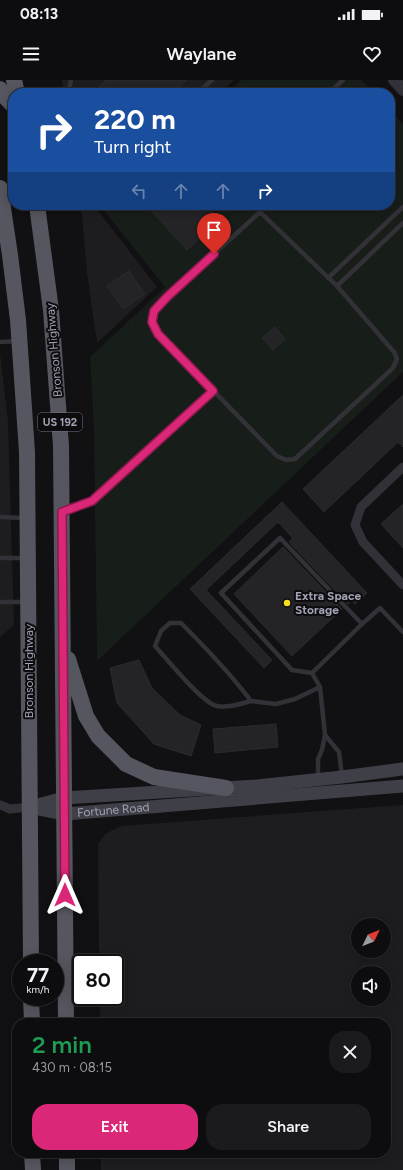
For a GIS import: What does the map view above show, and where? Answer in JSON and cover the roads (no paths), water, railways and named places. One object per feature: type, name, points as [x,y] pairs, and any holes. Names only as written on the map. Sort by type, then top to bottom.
[{"type":"highway","points":[[0,89],[8,100]]},
{"type":"highway","name":"Bronson Highway","points":[[0,188],[10,255],[19,341],[27,452],[29,518],[31,954]]},
{"type":"highway","name":"Bronson Highway","points":[[38,210],[50,303],[61,446],[66,1018]]},
{"type":"highway","points":[[63,641],[86,716],[98,736],[126,764],[154,777],[226,788]]},
{"type":"highway","points":[[31,1006],[32,1018]]},
{"type":"highway","points":[[32,1158],[32,1170]]},
{"type":"highway","points":[[67,1158],[67,1170]]},
{"type":"main road","name":"Fortune Road","points":[[30,807],[64,798],[226,788],[318,780],[403,769]]},
{"type":"main road","name":"Fortune Road","points":[[30,807],[65,814],[403,786]]},
{"type":"street","points":[[394,80],[403,90]]},
{"type":"street","points":[[403,467],[361,507],[355,525],[363,542],[403,585]]},
{"type":"street","points":[[0,805],[10,809]]},
{"type":"street","points":[[0,814],[10,809],[30,807]]},
{"type":"lane","points":[[203,88],[212,80]]},
{"type":"lane","points":[[334,88],[343,80]]},
{"type":"lane","points":[[328,278],[403,207]]},
{"type":"lane","points":[[260,212],[337,286],[394,352],[397,359],[393,368],[295,459],[286,460],[277,456],[158,334],[152,322],[154,311],[167,297],[260,212]]},
{"type":"lane","points":[[337,286],[403,222]]},
{"type":"lane","points":[[0,342],[19,341]]},
{"type":"lane","points":[[62,512],[92,501],[213,391]]},
{"type":"lane","points":[[0,517],[29,518]]},
{"type":"lane","points":[[312,673],[292,670],[221,593],[280,538],[362,624]]},
{"type":"lane","points":[[0,558],[29,558]]},
{"type":"lane","points":[[0,602],[29,602]]},
{"type":"lane","points":[[312,673],[380,608],[403,632]]},
{"type":"lane","points":[[251,701],[236,681],[181,623],[170,623],[162,631],[155,646],[179,674],[204,698],[215,706],[231,706],[251,701],[276,704],[295,699],[320,687]]},
{"type":"lane","points":[[312,673],[320,687],[325,735],[322,750],[318,759],[318,780]]},
{"type":"lane","points":[[325,735],[339,752],[342,777]]},
{"type":"place","name":"Extra Space Storage","points":[[287,603]]}]
